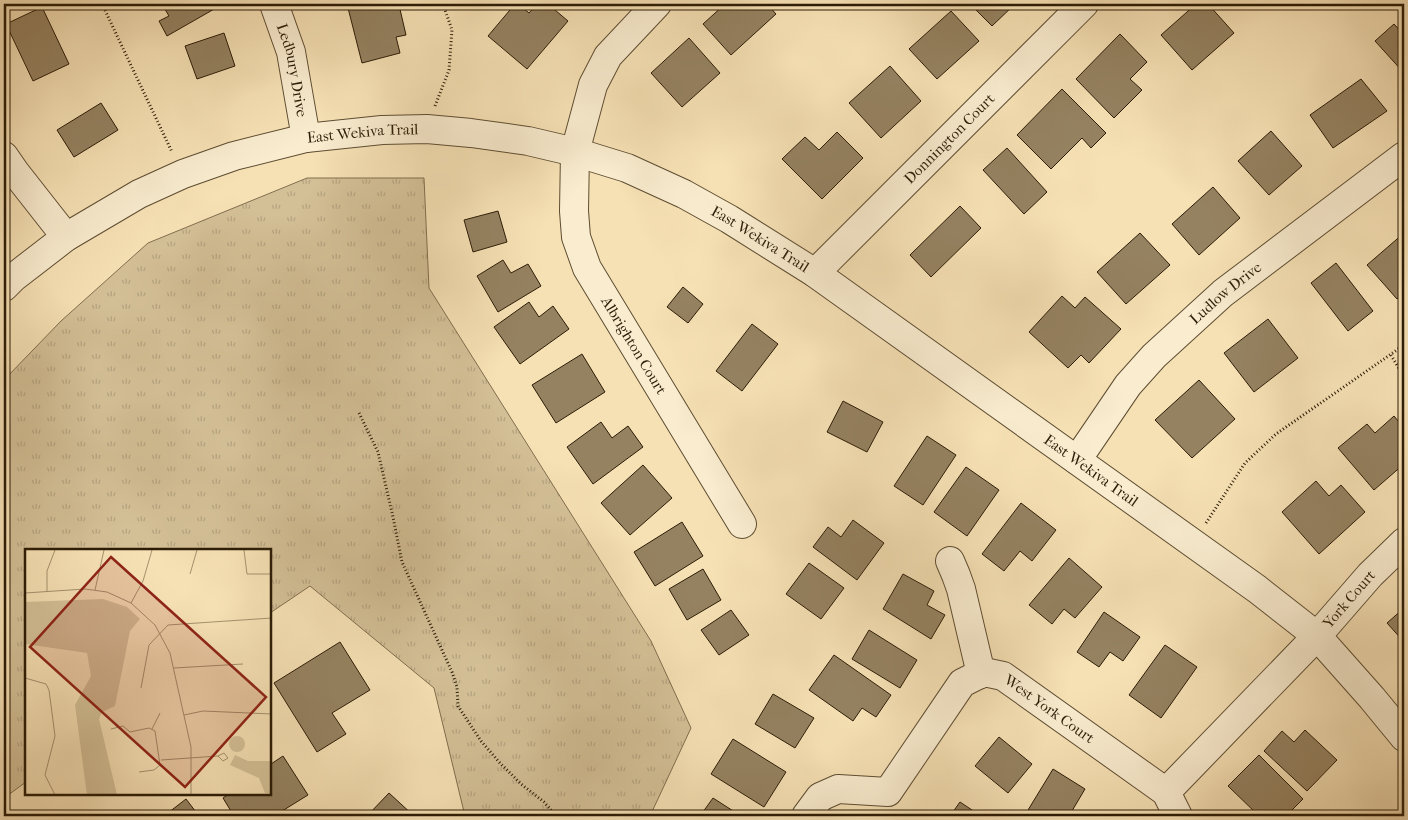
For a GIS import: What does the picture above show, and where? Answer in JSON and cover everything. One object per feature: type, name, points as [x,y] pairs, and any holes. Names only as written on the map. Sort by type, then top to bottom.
[{"type":"street","name":"Ledbury Drive","points":[[274,4],[291,52],[306,138]]},
{"type":"street","name":"Albrighton Court","points":[[657,4],[608,56],[593,84],[575,152],[574,211],[576,236],[587,268],[742,524]]},
{"type":"street","name":"Donnington Court","points":[[815,273],[1084,4]]},
{"type":"street","name":"East Wekiva Trail","points":[[4,287],[66,237],[140,194],[183,174],[234,156],[306,138],[382,130],[427,129],[471,133],[518,140],[575,152],[627,168],[684,194],[729,218],[815,273],[1257,589],[1317,636],[1404,737]]},
{"type":"street","points":[[4,156],[66,237]]},
{"type":"street","name":"Ludlow Drive","points":[[1077,460],[1128,385],[1154,356],[1223,293],[1404,156]]},
{"type":"street","name":"York Court","points":[[1317,636],[1370,575],[1404,542]]},
{"type":"street","points":[[806,816],[820,797],[838,789],[888,792],[962,683],[980,674],[961,589],[950,561]]},
{"type":"street","name":"West York Court","points":[[980,674],[984,672],[1003,676],[1172,804],[1317,636]]},
{"type":"path","points":[[102,4],[183,174]]},
{"type":"path","points":[[427,129],[449,70],[452,30],[443,4]]},
{"type":"path","points":[[1194,543],[1245,463],[1276,434],[1391,356],[1404,345]]},
{"type":"path","points":[[1391,356],[1404,378]]},
{"type":"path","points":[[360,413],[378,452],[402,562],[452,672],[457,687],[458,706],[481,741],[521,784],[544,802],[556,816]]},
{"type":"green space","points":[[307,178],[424,178],[429,288],[651,641],[691,728],[650,816],[465,816],[434,688],[310,586],[271,612],[271,549],[25,549],[25,783],[4,798],[4,380],[61,321],[148,243]]},
{"type":"building","points":[[162,4],[223,4],[167,36],[159,21],[169,16]]},
{"type":"building","points":[[347,4],[383,4],[384,9],[399,5],[406,35],[396,37],[400,53],[362,63]]},
{"type":"building","points":[[515,4],[518,4],[529,13],[537,4],[548,4],[568,21],[527,69],[488,36]]},
{"type":"building","points":[[725,4],[767,4],[776,14],[731,55],[703,24]]},
{"type":"building","points":[[970,4],[1015,4],[992,26]]},
{"type":"building","points":[[1196,4],[1208,4],[1234,33],[1192,70],[1161,35]]},
{"type":"building","points":[[42,7],[69,64],[33,81],[6,24]]},
{"type":"building","points":[[951,11],[979,41],[937,79],[909,49]]},
{"type":"building","points":[[1394,24],[1404,35],[1404,73],[1375,41]]},
{"type":"building","points":[[224,33],[235,66],[197,79],[185,46]]},
{"type":"building","points":[[1120,34],[1147,62],[1130,79],[1142,90],[1114,118],[1076,79]]},
{"type":"building","points":[[689,38],[720,73],[682,107],[651,73]]},
{"type":"building","points":[[890,66],[921,101],[881,138],[849,103]]},
{"type":"building","points":[[1361,79],[1387,111],[1333,148],[1310,115]]},
{"type":"building","points":[[1062,89],[1106,133],[1091,148],[1082,138],[1051,169],[1017,135]]},
{"type":"building","points":[[101,103],[118,130],[74,157],[57,130]]},
{"type":"building","points":[[1271,131],[1302,166],[1269,195],[1238,161]]},
{"type":"building","points":[[837,132],[863,158],[822,199],[782,159],[805,137],[819,150]]},
{"type":"building","points":[[1007,148],[1047,192],[1024,214],[983,170]]},
{"type":"building","points":[[1213,187],[1240,218],[1199,255],[1172,224]]},
{"type":"building","points":[[960,206],[981,228],[931,277],[910,255]]},
{"type":"building","points":[[498,211],[507,242],[473,252],[464,220]]},
{"type":"building","points":[[1140,233],[1170,265],[1126,304],[1097,272]]},
{"type":"building","points":[[1404,233],[1404,293],[1397,299],[1367,265]]},
{"type":"building","points":[[503,260],[511,273],[528,264],[541,286],[498,312],[477,276]]},
{"type":"building","points":[[1336,263],[1373,311],[1348,331],[1311,283]]},
{"type":"building","points":[[683,287],[703,304],[688,323],[667,307]]},
{"type":"building","points":[[1062,296],[1075,308],[1085,297],[1121,329],[1089,363],[1081,355],[1068,368],[1029,332]]},
{"type":"building","points":[[529,302],[539,317],[553,306],[569,329],[520,364],[494,327]]},
{"type":"building","points":[[1268,319],[1298,358],[1254,392],[1224,353]]},
{"type":"building","points":[[752,324],[778,344],[742,391],[716,371]]},
{"type":"building","points":[[582,354],[605,392],[556,423],[532,385]]},
{"type":"building","points":[[1199,380],[1235,419],[1192,458],[1155,420]]},
{"type":"building","points":[[843,401],[883,422],[867,452],[827,432]]},
{"type":"building","points":[[1394,416],[1404,428],[1404,464],[1374,490],[1338,448],[1367,424],[1375,433]]},
{"type":"building","points":[[601,422],[612,438],[628,426],[643,447],[593,484],[567,447]]},
{"type":"building","points":[[927,436],[956,455],[923,505],[894,486]]},
{"type":"building","points":[[643,465],[672,498],[630,535],[601,503]]},
{"type":"building","points":[[966,467],[999,490],[967,536],[934,512]]},
{"type":"building","points":[[1316,481],[1329,496],[1341,485],[1365,512],[1319,554],[1282,512]]},
{"type":"building","points":[[1021,503],[1056,530],[1032,561],[1020,551],[1004,571],[982,554]]},
{"type":"building","points":[[853,520],[884,543],[857,580],[813,547],[828,527],[841,537]]},
{"type":"building","points":[[682,522],[703,556],[655,586],[634,552]]},
{"type":"building","points":[[1069,558],[1102,587],[1075,618],[1064,609],[1052,624],[1029,605]]},
{"type":"building","points":[[809,563],[844,588],[821,619],[786,594]]},
{"type":"building","points":[[703,569],[721,600],[687,620],[669,589]]},
{"type":"building","points":[[903,574],[934,591],[927,605],[945,615],[931,639],[883,609]]},
{"type":"building","points":[[1404,608],[1404,642],[1387,623]]},
{"type":"building","points":[[731,610],[749,635],[719,655],[701,630]]},
{"type":"building","points":[[1104,612],[1140,637],[1123,661],[1110,652],[1099,667],[1077,652]]},
{"type":"building","points":[[869,630],[917,660],[900,688],[852,659]]},
{"type":"building","points":[[340,642],[370,690],[332,713],[346,734],[317,752],[274,683]]},
{"type":"building","points":[[1165,645],[1197,667],[1161,718],[1129,695]]},
{"type":"building","points":[[834,655],[891,695],[876,717],[862,708],[853,721],[809,690]]},
{"type":"building","points":[[773,694],[814,718],[795,748],[755,724]]},
{"type":"building","points":[[1305,730],[1337,760],[1307,791],[1264,751],[1282,731],[1294,742]]},
{"type":"building","points":[[999,737],[1032,764],[1008,793],[975,766]]},
{"type":"building","points":[[733,739],[786,772],[764,807],[711,774]]},
{"type":"building","points":[[1259,755],[1303,799],[1286,816],[1259,816],[1228,786]]},
{"type":"building","points":[[283,756],[308,795],[274,816],[234,816],[223,798],[228,795],[271,795],[271,764]]},
{"type":"building","points":[[1053,769],[1085,789],[1069,816],[1025,815]]},
{"type":"building","points":[[389,793],[414,816],[367,816]]},
{"type":"building","points":[[713,798],[741,816],[700,816]]},
{"type":"building","points":[[186,799],[199,816],[164,816]]},
{"type":"building","points":[[960,802],[981,816],[950,816]]}]
